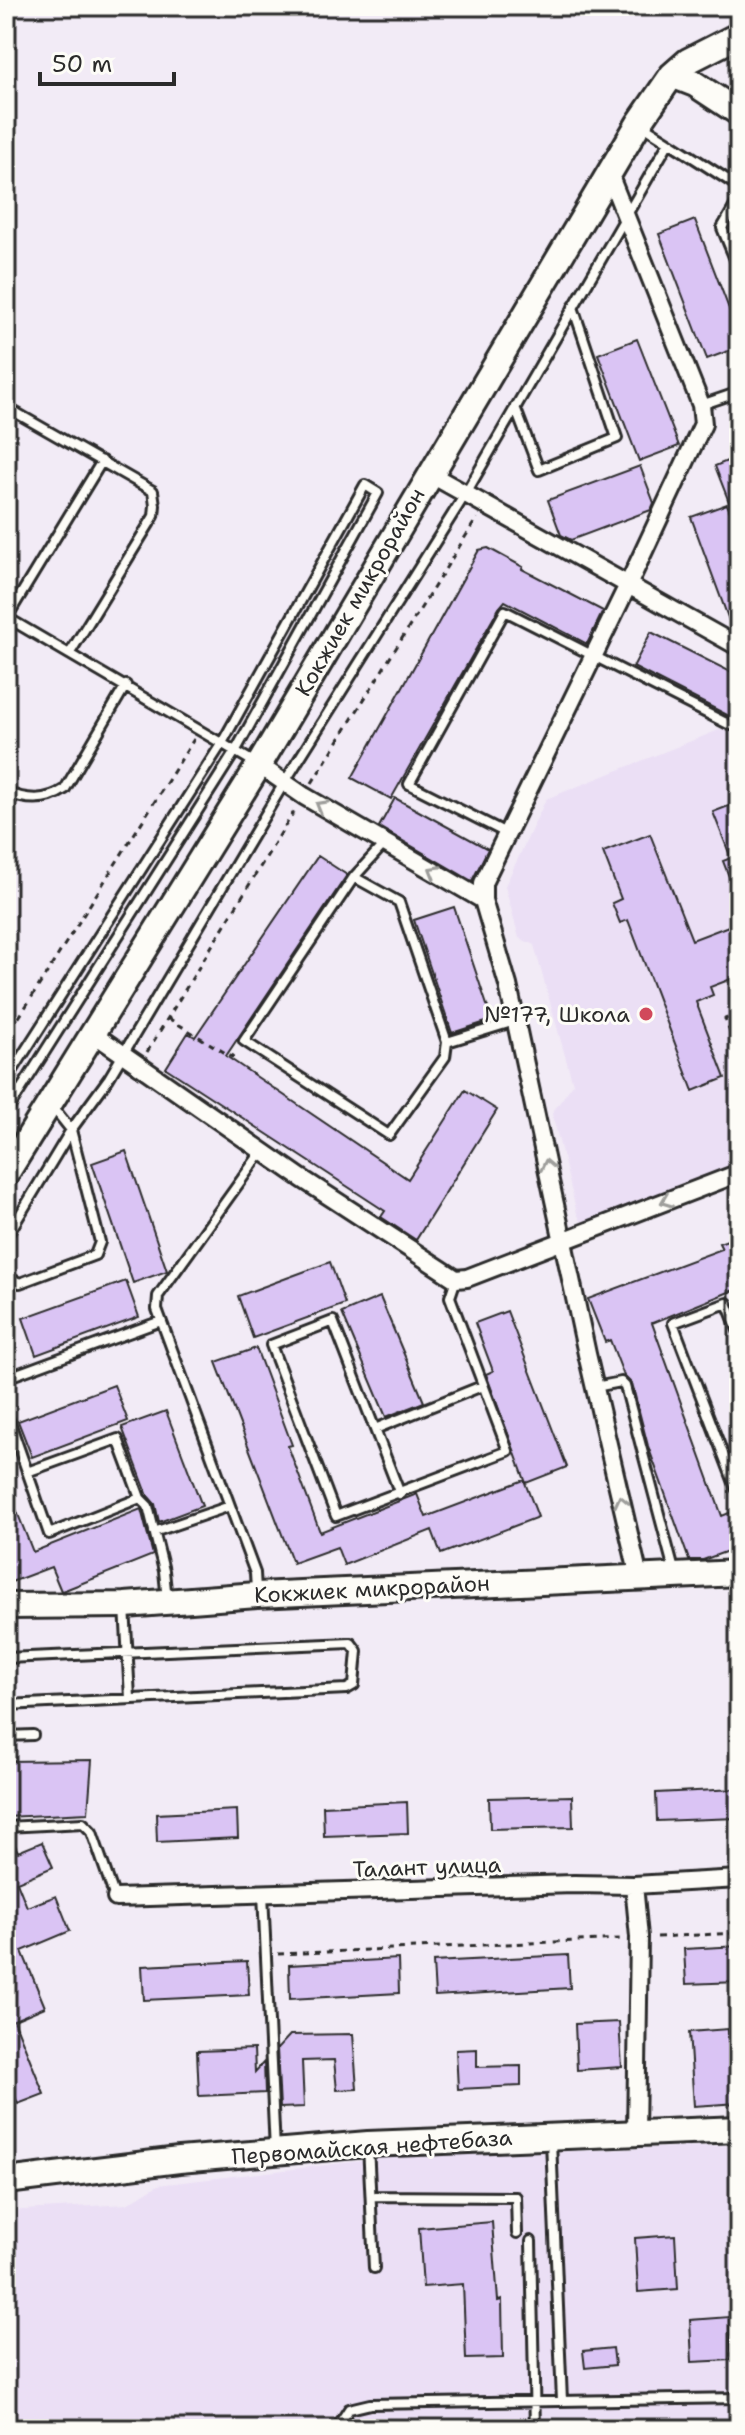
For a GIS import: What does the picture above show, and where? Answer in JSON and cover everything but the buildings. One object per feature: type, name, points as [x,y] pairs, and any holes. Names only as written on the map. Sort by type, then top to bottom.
[{"type":"street","points":[[739,35],[688,61],[672,75],[695,84],[739,113]]},
{"type":"street","name":"Кокжиек микрорайон","points":[[6,1174],[259,765],[639,123],[672,75]]},
{"type":"street","points":[[609,174],[701,405],[703,424],[483,883],[483,900],[515,1021],[594,1387],[639,1577]]},
{"type":"street","points":[[430,474],[739,647]]},
{"type":"street","points":[[259,765],[284,783],[483,900]]},
{"type":"street","points":[[94,1034],[262,1151],[456,1279],[467,1278],[739,1173]]},
{"type":"street","name":"Кокжиек микрорайон","points":[[6,1606],[125,1605],[257,1595],[739,1573]]},
{"type":"street","name":"Талант улица","points":[[116,1898],[634,1885],[739,1879]]},
{"type":"street","points":[[634,1885],[639,1937],[636,2133]]},
{"type":"street","name":"Первомайская нефтебаза","points":[[6,2181],[179,2160],[368,2144],[739,2129]]},
{"type":"lane","points":[[639,123],[739,187]]},
{"type":"lane","points":[[6,1238],[71,1130],[109,1078],[121,1053],[284,783],[466,493],[669,142]]},
{"type":"lane","points":[[739,199],[722,228],[739,269]]},
{"type":"lane","points":[[515,407],[539,470],[617,438],[573,307]]},
{"type":"lane","points":[[701,405],[739,392]]},
{"type":"lane","points":[[6,407],[153,491],[154,516],[70,653]]},
{"type":"lane","points":[[102,461],[6,618],[259,765]]},
{"type":"lane","points":[[6,1081],[222,743],[365,485],[378,493],[236,750],[6,1113]]},
{"type":"lane","points":[[508,834],[409,784],[505,611],[730,725]]},
{"type":"lane","points":[[6,792],[30,800],[52,798],[65,789],[126,685]]},
{"type":"lane","points":[[354,877],[399,902],[447,1042],[445,1057],[389,1135],[244,1041],[354,877],[385,843]]},
{"type":"lane","points":[[447,1042],[515,1021]]},
{"type":"lane","points":[[6,1277],[20,1283],[54,1271],[95,1255],[100,1242],[71,1130],[50,1104]]},
{"type":"lane","points":[[257,1595],[255,1573],[157,1309],[158,1296],[262,1151]]},
{"type":"lane","points":[[400,1494],[333,1321],[271,1345],[336,1516],[400,1494],[508,1451],[450,1297],[456,1279]]},
{"type":"lane","points":[[739,1333],[727,1303],[673,1323],[736,1488],[739,1487]]},
{"type":"lane","points":[[6,1378],[161,1321]]},
{"type":"lane","points":[[594,1387],[621,1382],[625,1386],[675,1575]]},
{"type":"lane","points":[[375,1429],[482,1386]]},
{"type":"lane","points":[[6,1411],[49,1534],[140,1498]]},
{"type":"lane","points":[[27,1472],[118,1439],[140,1498],[148,1506],[164,1571],[168,1602]]},
{"type":"lane","points":[[154,1532],[230,1506]]},
{"type":"lane","points":[[125,1605],[130,1698]]},
{"type":"lane","points":[[6,1658],[351,1643],[357,1651],[354,1685],[347,1689],[6,1705]]},
{"type":"lane","points":[[6,1736],[33,1735]]},
{"type":"lane","points":[[6,1827],[83,1823],[92,1832],[116,1898]]},
{"type":"lane","points":[[263,1893],[275,2151]]},
{"type":"lane","points":[[551,2136],[562,2401]]},
{"type":"lane","points":[[368,2144],[374,2268]]},
{"type":"lane","points":[[371,2196],[516,2197],[517,2233]]},
{"type":"lane","points":[[531,2241],[535,2429]]},
{"type":"lane","points":[[336,2429],[349,2409],[370,2404],[739,2398]]},
{"type":"path","points":[[6,1038],[200,730]]},
{"type":"path","points":[[739,1014],[725,1019],[739,1056]]},
{"type":"path","points":[[168,1018],[232,1057],[244,1041]]},
{"type":"path","points":[[266,1954],[739,1933]]},
{"type":"shaded area","name":"№177, Школа","points":[[739,722],[739,1166],[588,1224],[581,1221],[577,1213],[552,1113],[573,1084],[534,945],[519,938],[505,886],[546,799]]},
{"type":"shaded area","points":[[739,2145],[739,2429],[6,2429],[6,2211],[127,2204],[158,2185],[385,2158]]},
{"type":"place","name":"№177, Школа","points":[[646,1014]]}]
